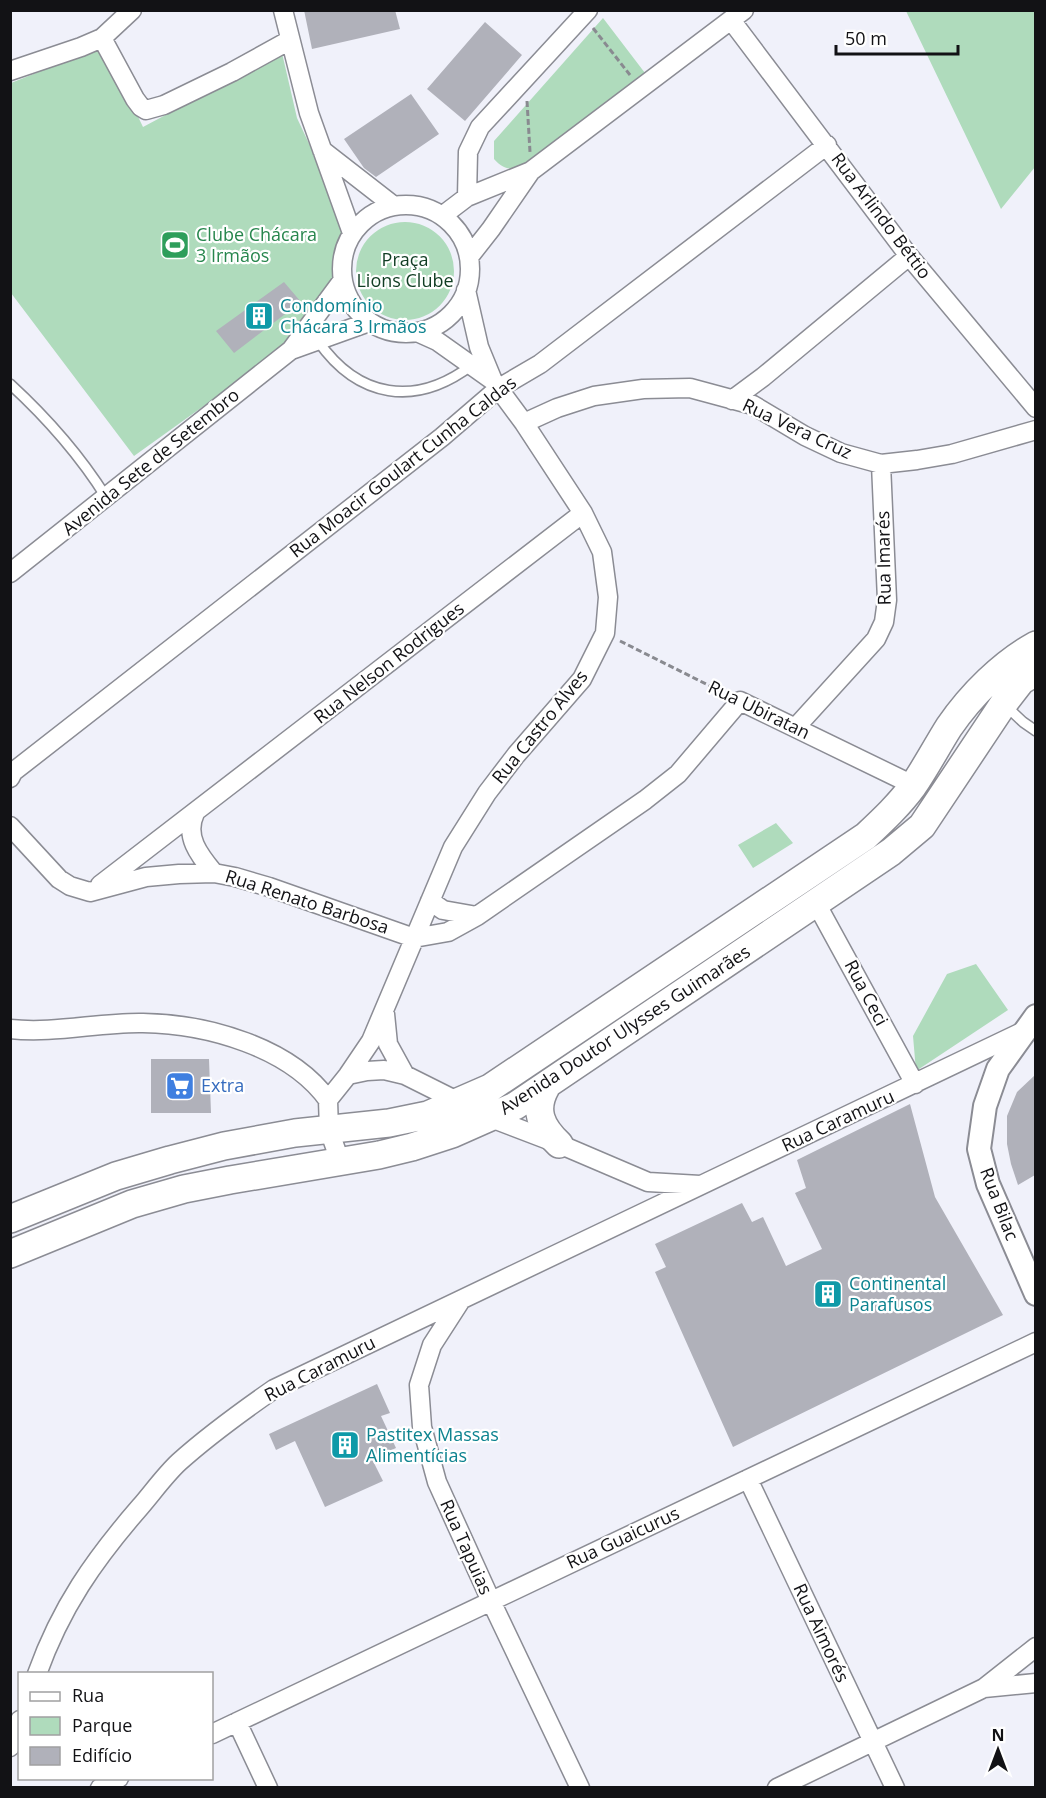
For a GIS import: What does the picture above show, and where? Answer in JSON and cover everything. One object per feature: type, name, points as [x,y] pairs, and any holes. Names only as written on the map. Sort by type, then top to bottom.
[{"type":"main road","name":"Avenida Doutor Ulysses Guimarães","points":[[10,1219],[116,1176],[170,1160],[295,1133],[389,1123],[428,1115],[490,1088],[866,836],[891,814],[913,785],[951,724],[971,700],[995,675],[1035,645]]},
{"type":"main road","name":"Avenida Doutor Ulysses Guimarães","points":[[10,1254],[132,1204],[184,1189],[412,1147],[491,1118],[515,1106],[891,852],[922,826],[1004,703],[1021,681],[1035,672]]},
{"type":"main road","points":[[546,1086],[540,1102],[540,1118],[547,1133],[559,1144]]},
{"type":"street","points":[[10,70],[102,38],[132,10]]},
{"type":"street","points":[[283,10],[299,80],[321,149],[352,232]]},
{"type":"street","points":[[467,198],[468,152],[480,127],[586,13]]},
{"type":"street","points":[[442,216],[467,198],[531,171],[738,15]]},
{"type":"street","name":"Rua Arlindo Béttio","points":[[738,15],[827,146],[909,256],[1035,408]]},
{"type":"street","points":[[102,38],[126,84],[141,107],[146,110],[155,109],[232,72],[290,40]]},
{"type":"street","name":"Rua Moacir Goulart Cunha Caldas","points":[[11,774],[442,438],[496,384],[540,364],[827,146]]},
{"type":"street","points":[[321,149],[394,206]]},
{"type":"street","points":[[469,257],[531,171]]},
{"type":"street","points":[[410,205],[427,208],[442,216],[459,234],[469,257],[470,274],[459,305],[433,326],[417,332],[384,329],[369,322],[348,296],[342,280],[341,264],[352,232],[371,216],[394,206],[410,205]]},
{"type":"street","points":[[732,400],[909,256]]},
{"type":"street","name":"Avenida Sete de Setembro","points":[[10,573],[291,350],[342,280]]},
{"type":"street","name":"Rua Castro Alves","points":[[328,1100],[348,1076],[371,1041],[453,847],[487,793],[516,755],[582,679],[605,633],[608,597],[602,552],[583,513],[496,384],[479,347],[466,290]]},
{"type":"street","name":"Avenida Sete de Setembro","points":[[291,350],[369,322]]},
{"type":"street","name":"Rua Castro Alves","points":[[417,332],[437,341],[496,384]]},
{"type":"street","name":"Rua Vera Cruz","points":[[524,423],[557,408],[594,396],[643,389],[690,388],[753,405],[805,436],[841,453],[881,464],[952,454],[1035,430]]},
{"type":"street","name":"Rua Imarés","points":[[796,727],[876,639],[884,622],[887,600],[881,464]]},
{"type":"street","name":"Rua Nelson Rodrigues","points":[[90,892],[583,513]]},
{"type":"street","points":[[414,938],[448,932],[477,916],[645,800],[678,774],[740,701]]},
{"type":"street","name":"Rua Ubiratan","points":[[740,701],[913,785]]},
{"type":"street","points":[[195,813],[190,823],[197,853],[214,873]]},
{"type":"street","points":[[10,826],[59,879],[70,886],[90,892]]},
{"type":"street","name":"Rua Renato Barbosa","points":[[90,892],[146,877],[179,873],[214,873],[269,887],[414,938]]},
{"type":"street","points":[[430,901],[443,910],[477,916]]},
{"type":"street","name":"Rua Ceci","points":[[816,903],[915,1084]]},
{"type":"street","name":"Rua Castro Alves","points":[[385,1012],[388,1044],[405,1075]]},
{"type":"street","points":[[10,1029],[62,1030],[144,1023],[180,1026],[223,1035],[264,1050],[293,1064],[317,1085],[328,1100],[329,1130],[340,1161]]},
{"type":"street","name":"Rua Caramuru","points":[[38,1672],[49,1640],[74,1593],[106,1546],[177,1464],[221,1426],[274,1389],[915,1084],[1031,1024]]},
{"type":"street","name":"Rua Bilac","points":[[1031,1024],[998,1069],[985,1106],[979,1149],[988,1184],[1035,1294]]},
{"type":"street","points":[[348,1076],[384,1070],[405,1075],[491,1118],[648,1182],[703,1185]]},
{"type":"street","points":[[640,1214],[648,1182]]},
{"type":"street","name":"Rua Tapuias","points":[[461,1300],[432,1345],[419,1385],[422,1426],[437,1482],[580,1788]]},
{"type":"street","name":"Rua Guaicurus","points":[[213,1734],[1035,1342]]},
{"type":"street","name":"Rua Aimorés","points":[[748,1479],[895,1788]]},
{"type":"street","points":[[777,1788],[984,1688],[1035,1647]]},
{"type":"street","points":[[984,1688],[1035,1683]]},
{"type":"street","points":[[237,1722],[268,1788]]},
{"type":"street","points":[[10,1747],[18,1725]]},
{"type":"street","points":[[100,1788],[117,1780]]},
{"type":"lane","points":[[318,341],[343,371],[379,388],[399,391],[428,388],[456,377],[471,365]]},
{"type":"lane","points":[[10,384],[45,416],[94,478],[106,497]]},
{"type":"lane","points":[[1004,703],[1023,723],[1035,731]]},
{"type":"path","points":[[586,13],[640,88]]},
{"type":"path","points":[[526,77],[531,171]]},
{"type":"path","name":"Rua Ubiratan","points":[[605,633],[740,701]]},
{"type":"green space","points":[[906,11],[1035,11],[1035,167],[1001,209]]},
{"type":"green space","points":[[603,18],[645,73],[527,166],[513,169],[502,166],[494,159],[494,141]]},
{"type":"green space","name":"Clube Chácara 3 Irmãos","points":[[104,46],[143,127],[282,53],[297,118],[345,233],[335,257],[335,280],[286,347],[134,456],[11,293],[11,83]]},
{"type":"green space","name":"Praça Lions Clube","points":[[405,222],[424,225],[440,236],[451,252],[454,271],[451,290],[440,306],[424,317],[405,320],[386,317],[370,306],[359,290],[356,271],[359,252],[370,236],[386,225]]},
{"type":"green space","points":[[776,823],[793,843],[753,868],[738,845]]},
{"type":"green space","points":[[976,964],[1008,1010],[916,1071],[913,1036],[947,974]]},
{"type":"building","points":[[304,10],[395,10],[400,29],[312,49]]},
{"type":"building","points":[[485,22],[522,55],[465,121],[427,89]]},
{"type":"building","points":[[411,94],[439,134],[376,177],[364,168],[344,139]]},
{"type":"building","name":"Condomínio Chácara 3 Irmãos","points":[[284,282],[301,302],[234,353],[216,331]]},
{"type":"building","name":"Extra","points":[[151,1059],[209,1059],[211,1113],[151,1113]]},
{"type":"building","points":[[1035,1075],[1035,1175],[1018,1185],[1007,1144],[1007,1116],[1017,1092]]},
{"type":"building","name":"Continental Parafusos","points":[[910,1104],[935,1197],[1003,1315],[733,1447],[655,1272],[666,1267],[655,1244],[742,1203],[752,1222],[763,1217],[786,1266],[822,1249],[795,1193],[806,1188],[797,1160]]},
{"type":"building","name":"Pastitex Massas Alimentícias","points":[[377,1384],[390,1413],[381,1416],[396,1448],[372,1459],[383,1481],[325,1507],[295,1441],[276,1450],[269,1434]]},
{"type":"place","name":"Clube Chácara 3 Irmãos","points":[[175,245]]},
{"type":"place","name":"Condomínio Chácara 3 Irmãos","points":[[259,316]]},
{"type":"place","name":"Extra","points":[[180,1086]]},
{"type":"place","name":"Continental Parafusos","points":[[828,1294]]},
{"type":"place","name":"Pastitex Massas Alimentícias","points":[[345,1445]]}]
